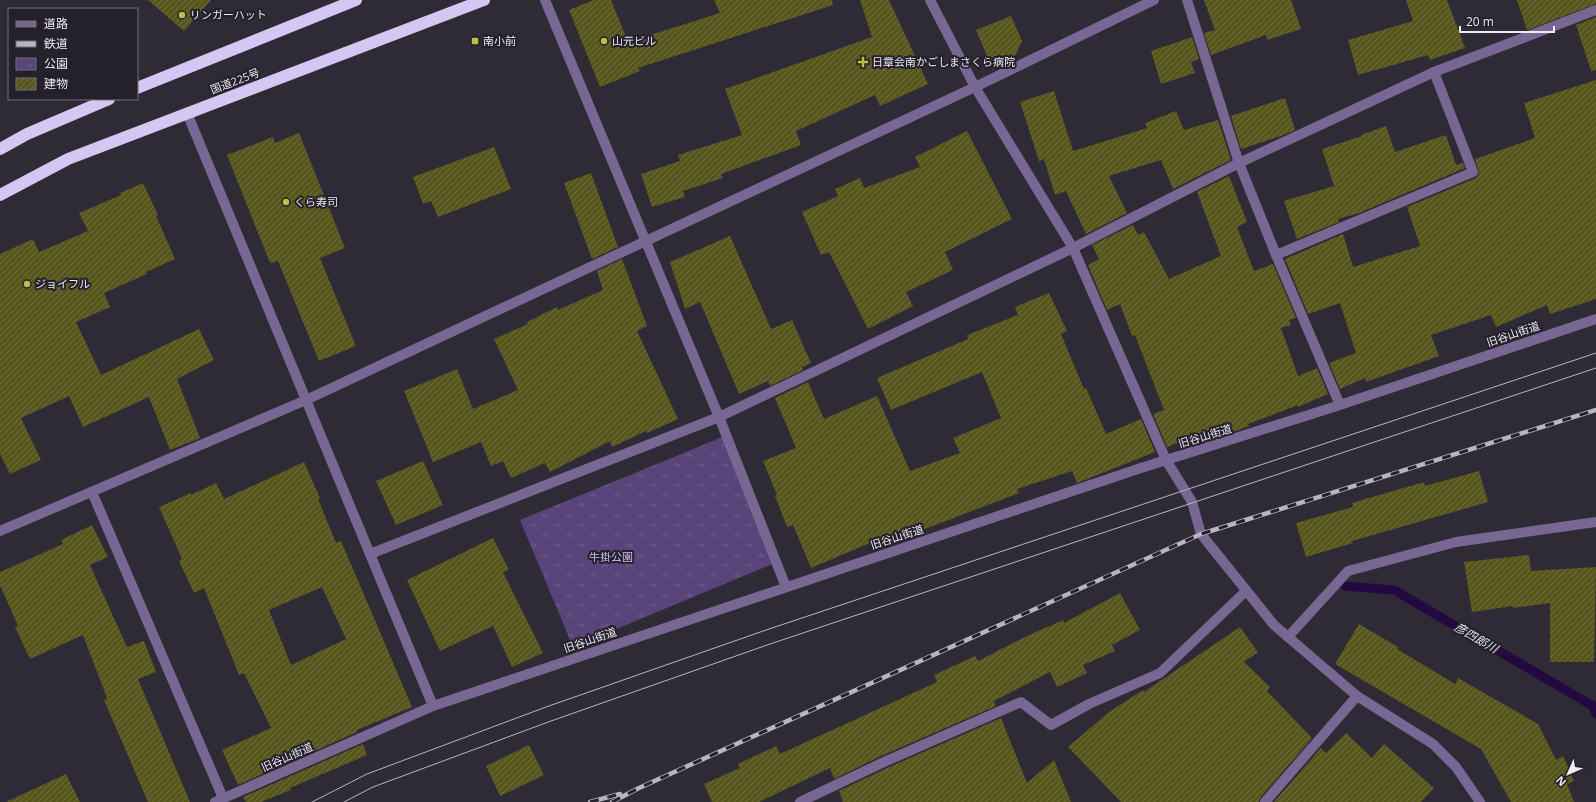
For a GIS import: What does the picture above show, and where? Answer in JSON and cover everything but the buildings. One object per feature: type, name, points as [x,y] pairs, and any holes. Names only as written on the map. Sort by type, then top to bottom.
[{"type":"highway","points":[[138,88],[356,0]]},
{"type":"highway","name":"国道225号","points":[[0,195],[68,159],[484,0]]},
{"type":"highway","points":[[0,149],[27,134],[108,100]]},
{"type":"street","points":[[545,0],[719,417],[786,587]]},
{"type":"street","points":[[930,0],[975,87],[1073,248],[1166,460],[1192,502],[1201,534],[1274,625],[1357,696],[1433,744],[1456,767],[1480,802]]},
{"type":"street","points":[[0,531],[306,400],[645,240],[975,87],[1154,0]]},
{"type":"street","points":[[1187,0],[1239,163],[1276,255],[1340,405]]},
{"type":"street","points":[[370,554],[719,417],[1073,248],[1239,163],[1434,72],[1596,10]]},
{"type":"street","points":[[1276,255],[1473,172],[1434,72]]},
{"type":"street","points":[[187,113],[433,706]]},
{"type":"street","name":"旧谷山街道","points":[[219,800],[433,706],[1166,460],[1340,405],[1596,319]]},
{"type":"street","points":[[92,492],[219,800]]},
{"type":"street","points":[[1288,637],[1348,571],[1456,542],[1596,522]]},
{"type":"street","points":[[800,802],[884,762],[1021,702],[1051,725],[1089,704],[1160,673],[1246,591]]},
{"type":"street","points":[[1265,802],[1357,696]]},
{"type":"green space","name":"牛掛公園","points":[[725,436],[777,562],[573,647],[520,520]]},
{"type":"waterway","name":"彦四郎川","points":[[1345,586],[1394,590],[1593,706],[1596,714]]},
{"type":"tram line","points":[[312,802],[367,774],[546,707],[766,630],[1596,353]]},
{"type":"tram line","points":[[344,802],[373,787],[551,721],[770,644],[1596,368]]},
{"type":"railway","points":[[612,802],[639,788],[1201,534],[1596,410]]},
{"type":"railway","points":[[590,802],[620,794]]},
{"type":"place","name":"リンガーハット","points":[[182,15]]},
{"type":"place","name":"南小前","points":[[475,41]]},
{"type":"place","name":"山元ビル","points":[[604,41]]},
{"type":"place","name":"日章会南かごしまさくら病院","points":[[863,62]]},
{"type":"place","name":"くら寿司","points":[[286,202]]},
{"type":"place","name":"ジョイフル","points":[[27,284]]}]
